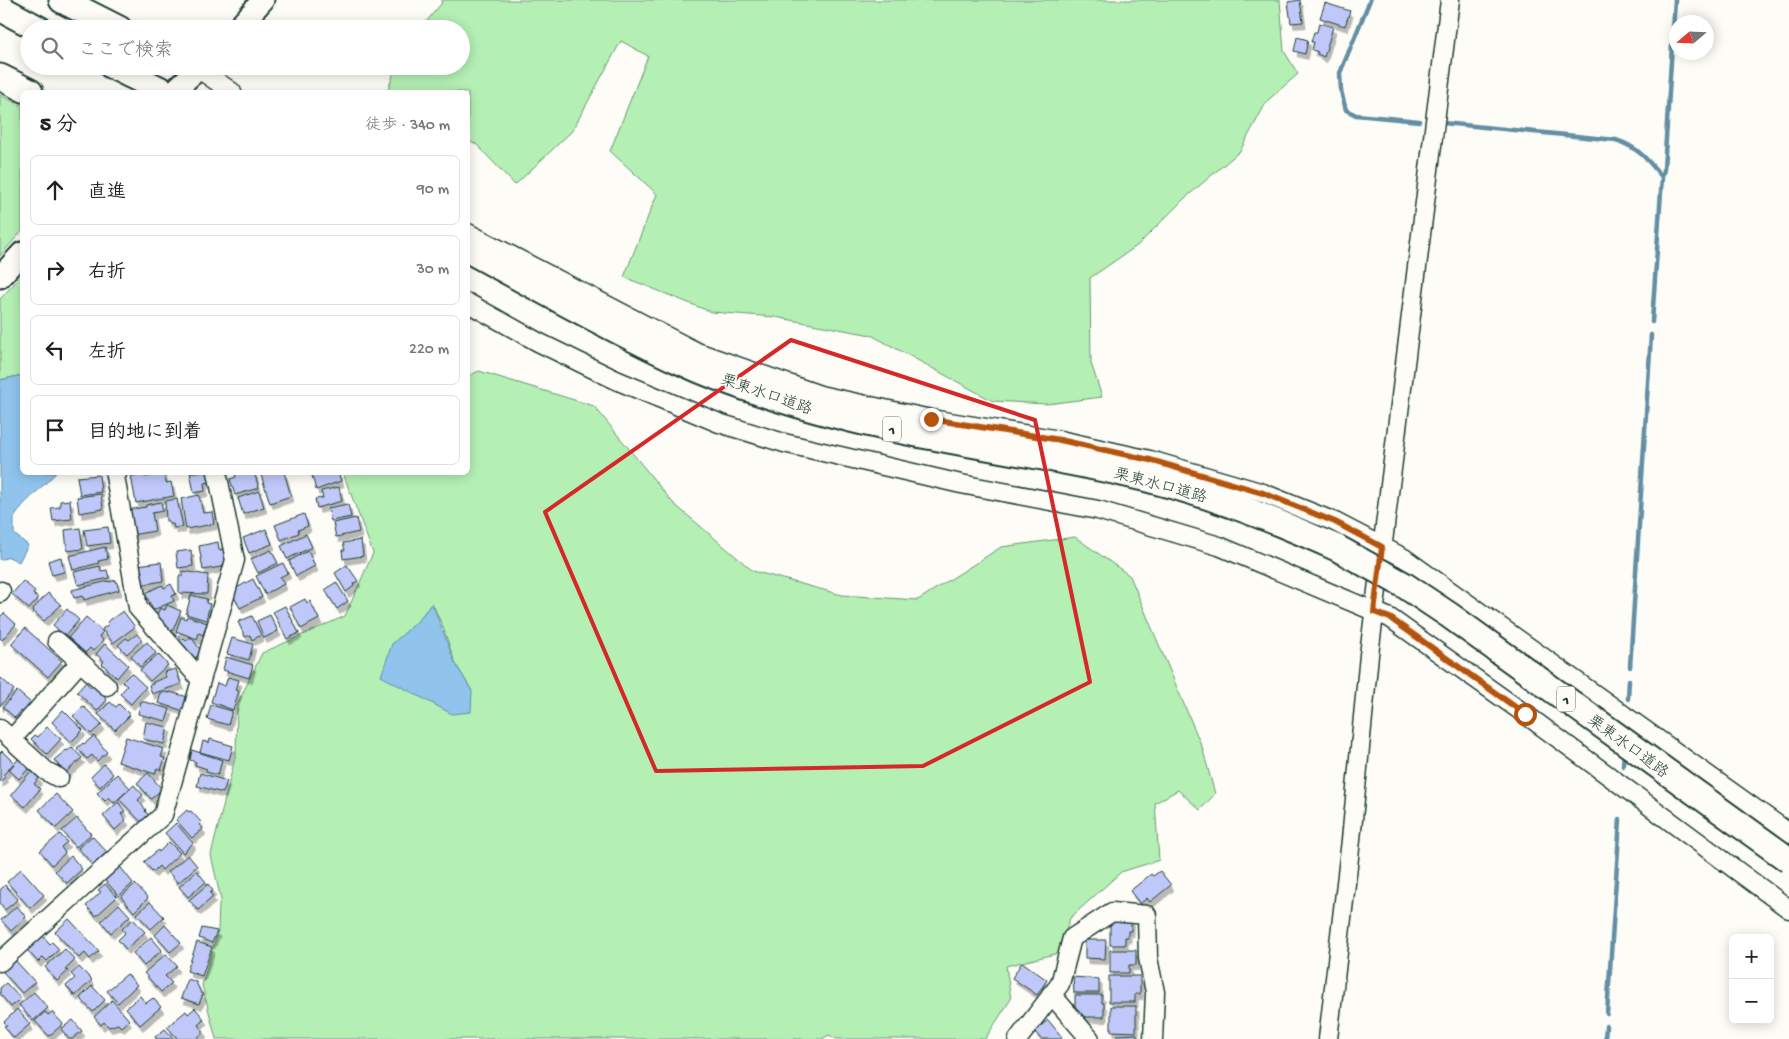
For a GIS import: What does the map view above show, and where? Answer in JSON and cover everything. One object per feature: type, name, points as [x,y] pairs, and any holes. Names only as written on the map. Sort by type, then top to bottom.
[{"type":"highway","points":[[62,0],[101,20]]},
{"type":"highway","points":[[0,8],[22,20]]},
{"type":"highway","points":[[130,75],[161,90]]},
{"type":"highway","points":[[0,77],[26,90]]},
{"type":"highway","name":"栗東水口道路","points":[[470,251],[609,326],[679,361],[756,392],[831,414],[934,438],[1123,473],[1177,487],[1229,503],[1284,524],[1337,548],[1404,585],[1449,615],[1789,860]]},
{"type":"main road","points":[[245,20],[263,0]]},
{"type":"main road","points":[[175,90],[190,75]]},
{"type":"main road","points":[[0,277],[20,255]]},
{"type":"street","points":[[1328,1039],[1374,612],[1450,0]]},
{"type":"street","points":[[209,75],[229,90]]},
{"type":"street","points":[[470,234],[697,352],[820,395],[931,419],[1060,440],[1150,460],[1263,493],[1335,522],[1404,558],[1789,833]]},
{"type":"street","points":[[470,304],[538,342],[607,376],[719,423],[784,443],[830,454],[961,484],[1098,510],[1218,546],[1390,618],[1450,660],[1789,910]]},
{"type":"street","points":[[116,475],[138,608],[201,680]]},
{"type":"street","points":[[0,962],[163,815],[236,560],[217,475]]},
{"type":"street","points":[[57,642],[107,686]]},
{"type":"street","points":[[59,778],[46,771],[6,734],[80,662]]},
{"type":"street","points":[[1018,1039],[1060,984],[1072,938],[1112,912],[1147,915],[1148,958],[1155,992],[1153,1039]]},
{"type":"street","points":[[1051,994],[1090,1039]]},
{"type":"highlighted area","points":[[791,340],[1035,420],[1090,682],[923,766],[656,771],[545,512]]},
{"type":"green space","points":[[442,0],[1280,0],[1284,51],[1298,74],[1267,101],[1240,151],[1184,199],[1138,245],[1090,278],[1091,363],[1102,397],[1047,404],[993,401],[871,335],[775,317],[711,312],[624,277],[657,194],[610,151],[648,56],[621,41],[572,131],[515,185],[476,144],[470,142],[470,90],[388,90],[393,75],[470,75],[470,20],[428,20],[441,4]]},
{"type":"green space","points":[[0,95],[20,105],[20,233],[0,256]]},
{"type":"green space","points":[[20,277],[20,375],[0,380],[0,299]]},
{"type":"green space","points":[[479,371],[594,406],[673,503],[753,571],[842,595],[918,600],[1001,547],[1075,537],[1130,576],[1202,747],[1215,794],[1200,810],[1178,790],[1155,803],[1159,860],[1121,872],[1070,918],[1059,953],[1006,966],[1011,999],[985,1039],[836,1039],[829,1035],[822,1039],[216,1039],[202,985],[218,931],[219,904],[221,900],[211,855],[236,754],[237,705],[262,653],[345,616],[373,553],[344,475],[470,475],[470,375]],"holes":[[[432,603],[443,627],[455,663],[472,691],[392,644],[416,623]]]},
{"type":"water","points":[[20,375],[20,475],[54,475],[23,505],[14,518],[14,534],[28,545],[19,562],[9,557],[0,560],[0,380]]},
{"type":"water","points":[[432,603],[455,663],[472,691],[471,712],[452,714],[381,676],[392,644],[416,623]]},
{"type":"building","points":[[1300,0],[1303,22],[1291,23],[1288,2]]},
{"type":"building","points":[[1325,3],[1350,11],[1345,26],[1320,18]]},
{"type":"building","points":[[1319,23],[1333,27],[1324,57],[1312,50],[1314,42],[1311,42],[1314,32],[1317,32]]},
{"type":"building","points":[[1297,37],[1308,40],[1305,54],[1294,51]]},
{"type":"building","points":[[99,475],[101,492],[80,495],[77,477]]},
{"type":"building","points":[[145,475],[145,477],[164,475],[166,483],[171,482],[174,496],[136,503],[131,476]]},
{"type":"building","points":[[191,475],[210,475],[211,482],[204,483],[205,491],[194,493]]},
{"type":"building","points":[[235,475],[255,475],[259,488],[235,495],[230,479],[236,477]]},
{"type":"building","points":[[261,475],[285,475],[291,496],[270,503]]},
{"type":"building","points":[[312,475],[339,475],[341,481],[316,490]]},
{"type":"building","points":[[339,487],[342,501],[317,508],[315,499],[323,498],[321,491]]},
{"type":"building","points":[[259,491],[264,507],[243,514],[238,498]]},
{"type":"building","points":[[101,494],[103,509],[79,513],[77,497]]},
{"type":"building","points":[[199,495],[203,513],[212,512],[214,524],[186,529],[181,499]]},
{"type":"building","points":[[177,499],[183,527],[174,528],[173,524],[169,524],[169,521],[166,521],[165,501]]},
{"type":"building","points":[[70,500],[72,519],[53,521],[51,508],[60,507],[60,501]]},
{"type":"building","points":[[161,502],[163,511],[152,513],[155,531],[131,535],[127,510]]},
{"type":"building","points":[[348,504],[351,517],[331,521],[328,508]]},
{"type":"building","points":[[304,514],[308,526],[298,530],[299,533],[281,540],[275,525]]},
{"type":"building","points":[[356,518],[359,532],[336,537],[333,523]]},
{"type":"building","points":[[108,527],[110,543],[87,546],[84,530]]},
{"type":"building","points":[[80,528],[83,549],[67,551],[65,530]]},
{"type":"building","points":[[266,529],[272,544],[249,553],[243,538]]},
{"type":"building","points":[[306,534],[312,547],[287,559],[281,546]]},
{"type":"building","points":[[361,540],[363,556],[343,559],[342,550],[345,550],[343,543]]},
{"type":"building","points":[[218,542],[219,550],[224,549],[227,566],[203,570],[199,546]]},
{"type":"building","points":[[105,547],[108,559],[73,570],[69,556]]},
{"type":"building","points":[[191,550],[193,566],[178,568],[176,552]]},
{"type":"building","points":[[271,550],[278,563],[258,573],[251,559]]},
{"type":"building","points":[[308,551],[315,566],[296,576],[289,561]]},
{"type":"building","points":[[61,557],[64,572],[52,575],[48,561]]},
{"type":"building","points":[[161,562],[163,581],[140,585],[137,565]]},
{"type":"building","points":[[283,563],[288,573],[280,577],[284,584],[265,594],[256,576]]},
{"type":"building","points":[[347,565],[358,581],[346,592],[335,573]]},
{"type":"building","points":[[100,566],[101,571],[107,570],[109,578],[78,585],[74,572]]},
{"type":"building","points":[[183,571],[208,575],[207,594],[179,593],[179,576],[183,576]]},
{"type":"building","points":[[253,579],[262,597],[240,608],[231,591]]},
{"type":"building","points":[[116,580],[119,590],[84,600],[83,596],[74,598],[72,590]]},
{"type":"building","points":[[23,581],[35,591],[33,594],[38,599],[29,609],[12,594]]},
{"type":"building","points":[[336,582],[348,601],[337,609],[325,590]]},
{"type":"building","points":[[171,584],[176,594],[172,596],[174,601],[153,610],[145,593],[162,585],[164,588]]},
{"type":"building","points":[[48,593],[61,605],[44,621],[32,610]]},
{"type":"building","points":[[191,595],[207,599],[206,603],[210,604],[206,620],[186,614]]},
{"type":"building","points":[[305,599],[307,603],[310,601],[319,619],[301,629],[290,607]]},
{"type":"building","points":[[167,605],[181,611],[172,632],[162,628],[155,619],[160,608],[165,610]]},
{"type":"building","points":[[285,606],[299,633],[287,639],[273,612]]},
{"type":"building","points":[[67,609],[79,620],[65,636],[53,625]]},
{"type":"building","points":[[123,611],[135,627],[113,643],[102,629],[109,624],[107,622]]},
{"type":"building","points":[[4,613],[16,624],[2,640],[0,638],[0,617]]},
{"type":"building","points":[[270,615],[278,631],[264,638],[257,621]]},
{"type":"building","points":[[187,616],[207,623],[203,635],[199,633],[197,639],[176,631],[181,617],[186,619]]},
{"type":"building","points":[[252,616],[261,635],[252,640],[250,635],[245,637],[238,622]]},
{"type":"building","points":[[86,617],[103,632],[99,636],[103,640],[93,651],[90,648],[85,653],[68,638]]},
{"type":"building","points":[[25,628],[62,661],[48,677],[11,644]]},
{"type":"building","points":[[137,634],[142,640],[127,654],[118,645],[126,638],[129,640]]},
{"type":"building","points":[[178,635],[182,640],[184,638],[186,641],[191,637],[202,652],[191,661],[173,639]]},
{"type":"building","points":[[232,638],[253,644],[249,660],[227,654]]},
{"type":"building","points":[[147,642],[156,653],[140,667],[131,656]]},
{"type":"building","points":[[105,644],[128,665],[117,678],[102,664],[104,661],[96,654]]},
{"type":"building","points":[[158,654],[168,665],[150,681],[140,670]]},
{"type":"building","points":[[226,657],[253,665],[249,678],[223,670]]},
{"type":"building","points":[[176,669],[181,684],[152,694],[149,685],[166,677],[164,672]]},
{"type":"building","points":[[131,673],[146,687],[131,704],[120,694],[127,686],[122,682]]},
{"type":"building","points":[[228,677],[239,680],[236,690],[239,691],[233,710],[211,702],[217,683],[225,686]]},
{"type":"building","points":[[0,679],[14,690],[0,706]]},
{"type":"building","points":[[86,682],[91,688],[93,686],[107,700],[97,711],[77,692]]},
{"type":"building","points":[[17,691],[31,703],[23,713],[21,711],[15,718],[3,707]]},
{"type":"building","points":[[165,692],[188,697],[184,711],[158,703],[161,693]]},
{"type":"building","points":[[141,701],[170,709],[166,721],[138,714]]},
{"type":"building","points":[[110,702],[116,707],[119,704],[130,715],[115,730],[98,714]]},
{"type":"building","points":[[211,705],[232,711],[228,725],[207,719]]},
{"type":"building","points":[[83,706],[102,724],[91,734],[73,716]]},
{"type":"building","points":[[63,710],[83,730],[71,742],[52,722]]},
{"type":"building","points":[[146,722],[168,727],[164,744],[143,739]]},
{"type":"building","points":[[47,727],[61,739],[47,754],[31,739],[35,735],[38,737]]},
{"type":"building","points":[[94,736],[107,752],[97,761],[92,755],[87,759],[77,748]]},
{"type":"building","points":[[126,737],[164,749],[161,757],[165,758],[161,770],[157,768],[155,774],[118,762]]},
{"type":"building","points":[[210,739],[233,746],[229,760],[200,752],[203,741],[209,743]]},
{"type":"building","points":[[72,747],[82,758],[65,773],[54,760]]},
{"type":"building","points":[[192,750],[222,760],[218,775],[206,772],[207,769],[195,765],[196,762],[190,760]]},
{"type":"building","points":[[2,751],[14,763],[3,775],[5,777],[0,782],[0,753]]},
{"type":"building","points":[[20,757],[31,766],[19,779],[9,770]]},
{"type":"building","points":[[104,764],[113,774],[100,787],[91,777]]},
{"type":"building","points":[[31,771],[39,778],[34,784],[40,789],[25,807],[11,795]]},
{"type":"building","points":[[148,773],[162,789],[151,799],[137,783]]},
{"type":"building","points":[[200,773],[227,781],[223,793],[197,786]]},
{"type":"building","points":[[117,774],[130,788],[114,803],[109,797],[105,801],[97,793]]},
{"type":"building","points":[[134,785],[143,795],[138,800],[150,817],[143,824],[119,799]]},
{"type":"building","points":[[56,794],[73,812],[56,828],[39,810]]},
{"type":"building","points":[[118,802],[125,811],[121,814],[126,820],[115,830],[103,816]]},
{"type":"building","points":[[187,810],[191,811],[201,822],[199,824],[203,829],[192,838],[176,820]]},
{"type":"building","points":[[77,818],[91,834],[76,847],[62,831]]},
{"type":"building","points":[[176,823],[193,843],[183,853],[165,833]]},
{"type":"building","points":[[60,834],[67,842],[61,847],[65,853],[52,865],[40,851]]},
{"type":"building","points":[[92,836],[107,852],[93,865],[78,848]]},
{"type":"building","points":[[169,842],[180,853],[162,870],[159,866],[153,872],[144,862],[158,850],[159,852]]},
{"type":"building","points":[[188,855],[197,866],[178,883],[168,872]]},
{"type":"building","points":[[71,856],[82,869],[67,883],[55,871]]},
{"type":"building","points":[[118,864],[133,883],[119,896],[103,878]]},
{"type":"building","points":[[21,869],[44,895],[30,908],[7,882]]},
{"type":"building","points":[[197,871],[206,882],[188,897],[179,887]]},
{"type":"building","points":[[1160,871],[1171,885],[1150,902],[1147,898],[1140,904],[1130,891],[1151,874],[1153,876]]},
{"type":"building","points":[[105,884],[117,897],[96,916],[86,906],[101,892],[98,890]]},
{"type":"building","points":[[135,884],[148,898],[134,912],[121,897]]},
{"type":"building","points":[[208,884],[213,891],[210,893],[213,897],[198,910],[189,900]]},
{"type":"building","points":[[5,885],[18,899],[5,910],[0,903],[0,890]]},
{"type":"building","points":[[150,902],[164,917],[151,929],[137,914]]},
{"type":"building","points":[[119,904],[130,916],[111,933],[101,921]]},
{"type":"building","points":[[17,906],[26,917],[11,931],[1,920]]},
{"type":"building","points":[[69,919],[99,951],[90,959],[85,953],[79,958],[55,932]]},
{"type":"building","points":[[133,919],[145,932],[126,949],[118,940],[125,933],[122,929]]},
{"type":"building","points":[[1131,919],[1131,931],[1128,931],[1128,937],[1125,937],[1125,945],[1110,945],[1110,921]]},
{"type":"building","points":[[165,925],[181,943],[170,952],[155,935]]},
{"type":"building","points":[[202,928],[217,931],[212,943],[199,938]]},
{"type":"building","points":[[43,936],[50,944],[52,942],[59,949],[47,961],[43,957],[38,962],[27,950]]},
{"type":"building","points":[[151,937],[162,950],[144,966],[133,953]]},
{"type":"building","points":[[1085,940],[1106,940],[1105,959],[1085,958]]},
{"type":"building","points":[[197,942],[212,947],[202,976],[187,971]]},
{"type":"building","points":[[65,949],[75,960],[65,970],[68,971],[57,981],[45,967]]},
{"type":"building","points":[[1110,950],[1136,950],[1136,965],[1129,965],[1129,973],[1110,973]]},
{"type":"building","points":[[166,954],[177,966],[165,976],[172,983],[161,992],[144,973]]},
{"type":"building","points":[[15,960],[35,982],[22,993],[3,972]]},
{"type":"building","points":[[1022,962],[1047,980],[1037,995],[1012,978]]},
{"type":"building","points":[[79,967],[92,980],[75,996],[66,986],[75,978],[71,974]]},
{"type":"building","points":[[127,974],[137,985],[118,1003],[107,991]]},
{"type":"building","points":[[1109,976],[1140,976],[1140,994],[1135,994],[1135,1002],[1109,1002]]},
{"type":"building","points":[[1073,977],[1099,979],[1099,993],[1074,993]]},
{"type":"building","points":[[188,979],[196,982],[203,994],[199,1004],[181,998]]},
{"type":"building","points":[[6,983],[20,998],[11,1007],[0,994],[0,988]]},
{"type":"building","points":[[92,986],[105,1000],[93,1012],[80,998]]},
{"type":"building","points":[[34,992],[48,1008],[33,1021],[19,1005]]},
{"type":"building","points":[[1075,995],[1102,995],[1104,1017],[1085,1017],[1075,1010]]},
{"type":"building","points":[[140,996],[146,1003],[153,998],[161,1007],[140,1025],[126,1008]]},
{"type":"building","points":[[112,1000],[129,1020],[121,1027],[118,1024],[109,1027],[104,1022],[101,1025],[94,1017]]},
{"type":"building","points":[[1111,1006],[1136,1006],[1136,1032],[1111,1031]]},
{"type":"building","points":[[195,1008],[204,1019],[198,1025],[204,1032],[198,1037],[199,1039],[178,1039],[167,1027],[186,1011],[188,1014]]},
{"type":"building","points":[[17,1009],[30,1024],[14,1038],[4,1026],[7,1025],[4,1022]]},
{"type":"building","points":[[45,1012],[48,1015],[52,1012],[63,1024],[49,1036],[35,1021]]},
{"type":"building","points":[[73,1020],[82,1031],[72,1039],[69,1039],[61,1029]]},
{"type":"building","points":[[1048,1020],[1062,1037],[1060,1039],[1041,1039],[1034,1031]]},
{"type":"building","points":[[165,1029],[174,1039],[156,1039],[155,1037]]},
{"type":"building","points":[[1137,1034],[1137,1039],[1117,1039],[1117,1035]]},
{"type":"waterway","points":[[1370,0],[1340,73],[1341,91],[1346,110],[1356,115],[1419,121]]},
{"type":"waterway","points":[[1662,177],[1675,0]]},
{"type":"waterway","points":[[1443,123],[1616,140],[1642,155],[1662,177],[1652,322]]},
{"type":"waterway","points":[[1630,667],[1651,335]]},
{"type":"waterway","points":[[1628,699],[1629,680]]},
{"type":"waterway","points":[[1623,766],[1624,752]]},
{"type":"waterway","points":[[1607,1014],[1620,819]]},
{"type":"waterway","points":[[1605,1039],[1606,1026]]},
{"type":"route","points":[[931,419],[1060,440],[1150,460],[1263,493],[1335,522],[1382,547],[1374,612],[1390,618],[1525,714]]}]
